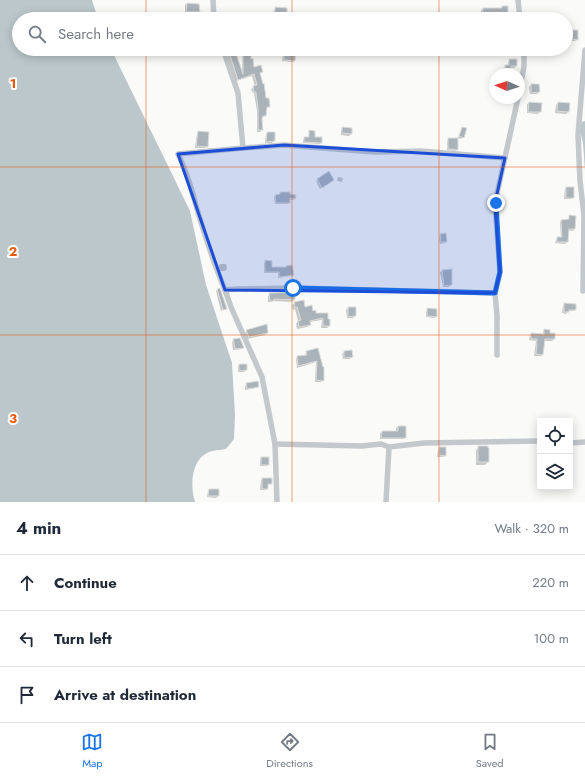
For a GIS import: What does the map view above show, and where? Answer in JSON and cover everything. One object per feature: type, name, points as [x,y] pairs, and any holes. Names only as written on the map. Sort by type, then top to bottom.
[{"type":"street","points":[[214,0],[214,12]]},
{"type":"street","points":[[518,0],[519,12]]},
{"type":"street","points":[[583,291],[584,215],[580,181],[578,135],[585,50]]},
{"type":"street","points":[[225,56],[238,93],[244,148]]},
{"type":"street","points":[[524,56],[524,68]]},
{"type":"street","points":[[497,355],[498,316],[495,293],[500,272],[496,203],[517,104]]},
{"type":"street","points":[[277,502],[275,444],[262,376],[231,307],[205,236],[187,172],[178,154],[284,145],[374,152],[420,151],[505,158]]},
{"type":"street","points":[[225,290],[293,288],[495,293]]},
{"type":"street","points":[[275,444],[362,446],[381,444],[389,447],[424,443],[537,441]]},
{"type":"street","points":[[573,443],[585,442]]},
{"type":"street","points":[[386,502],[389,447]]},
{"type":"highlighted area","points":[[284,145],[505,158],[495,203],[500,272],[495,293],[225,290],[178,154]]},
{"type":"shaded area","points":[[0,0],[92,0],[96,12],[12,12],[12,56],[114,56],[190,211],[206,285],[232,363],[235,415],[234,439],[226,449],[211,451],[202,457],[198,462],[193,474],[192,482],[195,502],[0,502]]},
{"type":"shaded area","points":[[585,121],[585,171],[583,143],[578,123]]},
{"type":"building","points":[[187,3],[199,4],[200,12],[186,12]]},
{"type":"building","points":[[502,6],[508,6],[508,12],[483,12],[483,8],[502,8]]},
{"type":"building","points":[[275,7],[287,8],[287,12],[275,12]]},
{"type":"building","points":[[573,30],[578,30],[578,40],[573,39]]},
{"type":"building","points":[[230,56],[237,56],[243,74],[243,56],[251,56],[251,59],[253,58],[254,67],[261,65],[263,72],[260,73],[263,84],[264,83],[266,98],[269,98],[270,107],[267,107],[266,116],[263,116],[262,119],[263,130],[258,130],[258,108],[256,92],[254,92],[253,86],[257,85],[254,74],[238,80]]},
{"type":"building","points":[[284,56],[296,56],[295,61],[284,60]]},
{"type":"building","points":[[509,59],[517,59],[517,66],[505,68],[505,65],[509,65]]},
{"type":"building","points":[[531,84],[539,84],[540,92],[531,93]]},
{"type":"building","points":[[529,102],[542,103],[541,112],[528,112]]},
{"type":"building","points":[[558,102],[570,103],[569,112],[557,111]]},
{"type":"building","points":[[342,127],[352,128],[352,134],[342,133]]},
{"type":"building","points":[[462,127],[467,128],[464,138],[459,136]]},
{"type":"building","points":[[309,130],[315,131],[315,137],[322,137],[322,143],[304,142],[304,137],[309,137]]},
{"type":"building","points":[[198,131],[209,132],[208,147],[196,146]]},
{"type":"building","points":[[267,132],[275,132],[275,141],[266,142]]},
{"type":"building","points":[[448,138],[458,138],[458,150],[448,149]]},
{"type":"building","points":[[329,171],[334,180],[322,188],[317,179]]},
{"type":"building","points":[[566,187],[574,187],[574,198],[566,198]]},
{"type":"building","points":[[280,192],[290,192],[290,194],[296,195],[295,199],[290,198],[290,203],[276,203],[275,195],[280,194]]},
{"type":"building","points":[[569,215],[576,216],[575,229],[569,229],[568,242],[557,242],[557,237],[562,237],[561,220],[569,219]]},
{"type":"building","points":[[446,233],[447,242],[441,242],[440,234]]},
{"type":"building","points":[[265,260],[272,261],[272,267],[286,267],[292,265],[294,275],[279,277],[279,272],[265,272]]},
{"type":"building","points":[[452,269],[452,285],[444,286],[442,270]]},
{"type":"building","points":[[220,288],[227,309],[223,310],[217,289]]},
{"type":"building","points":[[295,292],[295,300],[274,299],[274,301],[270,301],[269,293]]},
{"type":"building","points":[[304,300],[305,307],[312,305],[313,311],[316,310],[316,313],[328,313],[330,326],[323,326],[323,318],[310,321],[311,325],[299,327],[298,321],[301,320],[297,307],[295,308],[294,302]]},
{"type":"building","points":[[564,303],[576,304],[576,310],[564,312]]},
{"type":"building","points":[[348,307],[356,307],[356,316],[348,317]]},
{"type":"building","points":[[427,308],[437,309],[437,317],[427,316]]},
{"type":"building","points":[[267,324],[268,333],[249,337],[246,330]]},
{"type":"building","points":[[544,329],[550,330],[550,333],[555,333],[555,339],[545,339],[543,355],[536,354],[537,339],[531,339],[531,333],[544,334]]},
{"type":"building","points":[[240,338],[244,348],[235,349],[233,339]]},
{"type":"building","points":[[318,348],[324,367],[324,381],[316,380],[317,361],[298,366],[297,356],[307,355],[306,351]]},
{"type":"building","points":[[352,350],[353,357],[344,358],[344,351]]},
{"type":"building","points":[[239,364],[247,364],[247,370],[239,371]]},
{"type":"building","points":[[258,381],[259,387],[247,389],[246,383]]},
{"type":"building","points":[[398,426],[406,426],[406,438],[381,438],[382,431],[398,431]]},
{"type":"building","points":[[478,446],[488,446],[489,462],[478,462]]},
{"type":"building","points":[[439,447],[446,447],[446,456],[439,455]]},
{"type":"building","points":[[261,457],[269,457],[269,465],[261,465]]},
{"type":"building","points":[[262,478],[272,478],[272,484],[268,484],[268,489],[262,489]]},
{"type":"building","points":[[209,489],[219,489],[219,496],[208,496]]},
{"type":"route","points":[[293,288],[495,293],[500,272],[496,203]]}]
